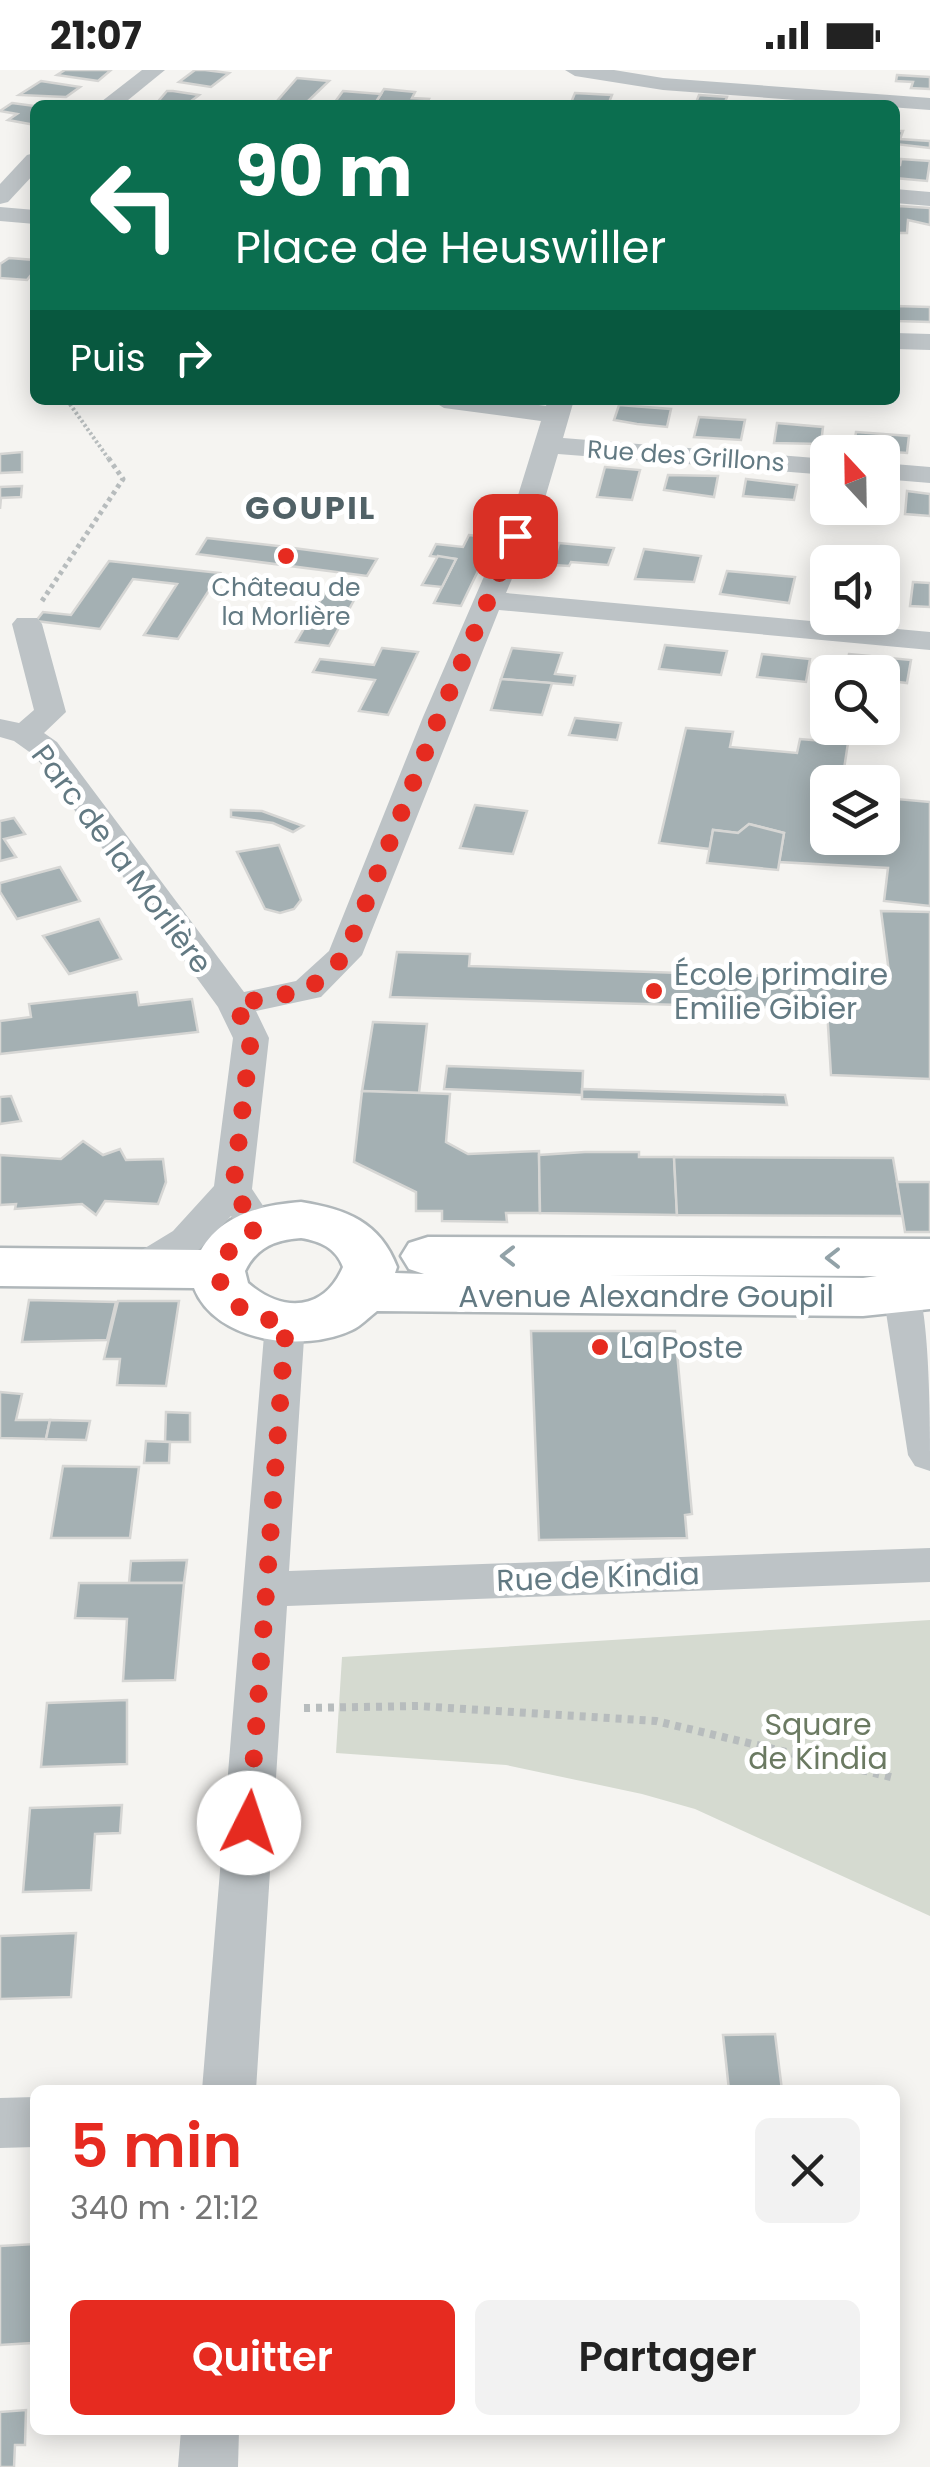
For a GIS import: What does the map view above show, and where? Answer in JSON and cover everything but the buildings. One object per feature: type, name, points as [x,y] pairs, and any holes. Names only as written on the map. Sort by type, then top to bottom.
[{"type":"street","points":[[115,100],[155,70]]},
{"type":"street","points":[[575,70],[660,94],[822,100]]},
{"type":"street","points":[[900,103],[930,104]]},
{"type":"street","points":[[0,198],[30,165]]},
{"type":"street","points":[[900,196],[930,199]]},
{"type":"street","points":[[0,214],[30,217]]},
{"type":"street","points":[[900,341],[930,342]]},
{"type":"street","name":"Rue des Grillons","points":[[472,405],[810,464]]},
{"type":"street","points":[[235,1004],[308,990],[345,956],[528,505],[554,420]]},
{"type":"street","points":[[900,472],[930,475]]},
{"type":"street","points":[[488,600],[930,641]]},
{"type":"street","points":[[12,731],[50,712],[27,624]]},
{"type":"street","name":"Parc de la Morlière","points":[[12,731],[46,749],[235,1004],[251,1038],[245,1208]]},
{"type":"street","points":[[141,1269],[245,1208]]},
{"type":"street","points":[[245,1208],[278,1221],[322,1222],[358,1241],[365,1274],[330,1316],[286,1323],[242,1311],[220,1285],[218,1269],[245,1208]]},
{"type":"street","points":[[0,1267],[218,1269]]},
{"type":"street","name":"Avenue Alexandre Goupil","points":[[365,1274],[844,1297],[921,1281]]},
{"type":"street","points":[[921,1281],[930,1455]]},
{"type":"street","points":[[229,2085],[286,1323]]},
{"type":"street","name":"Rue de Kindia","points":[[265,1589],[930,1564]]},
{"type":"street","points":[[0,2123],[30,2122]]},
{"type":"street","points":[[208,2467],[210,2435]]},
{"type":"path","points":[[27,624],[123,479],[71,405]]},
{"type":"path","points":[[258,1709],[418,1706],[656,1721],[896,1778]]},
{"type":"green space","name":"Square de Kindia","points":[[930,1620],[930,1916],[695,1809],[642,1794],[506,1765],[336,1753],[342,1657]]},
{"type":"place","name":"Château de la Morlière","points":[[286,556]]},
{"type":"place","name":"École primaire Emilie Gibier","points":[[654,991]]},
{"type":"place","name":"La Poste","points":[[600,1347]]},
{"type":"district","name":"GOUPIL","points":[[311,507]]},
{"type":"route","points":[[249,1823],[286,1323],[262,1320],[242,1311],[228,1300],[220,1285],[218,1269],[224,1253],[257,1228],[233,1189],[251,1038],[235,1004],[308,990],[345,956],[515,536]]}]
